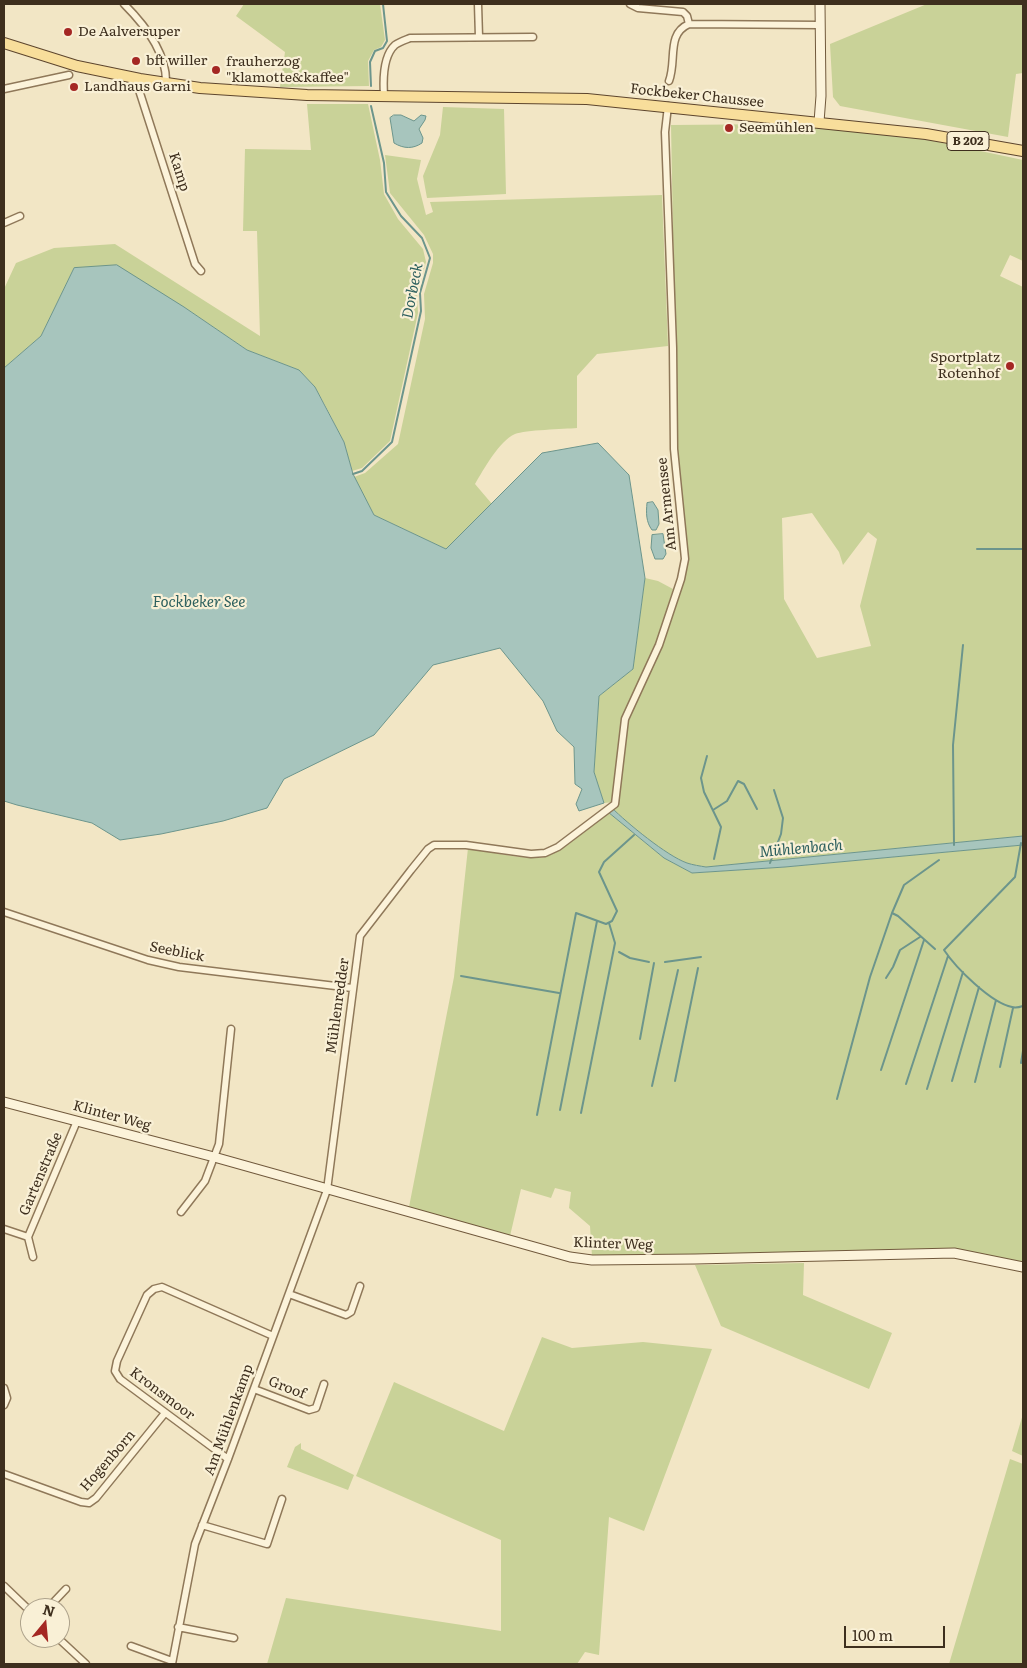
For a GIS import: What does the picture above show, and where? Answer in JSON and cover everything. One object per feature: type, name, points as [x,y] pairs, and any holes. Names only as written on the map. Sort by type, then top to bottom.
[{"type":"main road","name":"Fockbeker Chaussee","points":[[4,43],[77,66],[166,83],[254,92],[587,99],[926,134],[1023,151]]},
{"type":"street","points":[[124,4],[152,41],[163,60],[166,83]]},
{"type":"street","points":[[478,4],[479,37]]},
{"type":"street","points":[[630,4],[638,8],[683,12],[688,16],[689,24]]},
{"type":"street","points":[[819,122],[821,96],[820,4]]},
{"type":"street","points":[[669,81],[673,71],[676,33],[682,26],[689,24],[820,25]]},
{"type":"street","points":[[384,95],[383,79],[387,59],[394,46],[410,38],[533,37]]},
{"type":"street","points":[[4,89],[69,76]]},
{"type":"street","name":"Kamp","points":[[140,79],[138,87],[195,264],[201,271]]},
{"type":"street","name":"Am Armensee","points":[[428,849],[440,844],[466,845],[531,854],[545,853],[558,847],[615,804],[625,719],[659,645],[681,579],[685,559],[674,449],[673,338],[665,132],[668,106]]},
{"type":"street","points":[[4,223],[20,216]]},
{"type":"street","name":"Mühlenredder","points":[[327,1190],[360,936],[428,849]]},
{"type":"street","name":"Seeblick","points":[[4,912],[156,962],[179,967],[352,988]]},
{"type":"street","points":[[181,1212],[205,1181],[219,1144],[231,1029]]},
{"type":"street","name":"Klinter Weg","points":[[4,1102],[214,1157],[570,1258],[592,1260],[954,1254],[1023,1267]]},
{"type":"street","name":"Gartenstraße","points":[[33,1257],[28,1237],[77,1121]]},
{"type":"street","name":"Am Mühlenkamp","points":[[172,1663],[195,1544],[327,1190]]},
{"type":"street","name":"Gartenstraße","points":[[4,1229],[28,1237]]},
{"type":"street","points":[[289,1294],[346,1315],[351,1312],[360,1286]]},
{"type":"street","name":"Kronsmoor","points":[[228,1459],[120,1379],[115,1371],[117,1361],[147,1295],[154,1289],[162,1288],[273,1336]]},
{"type":"street","name":"Groof","points":[[254,1389],[309,1410],[316,1408],[324,1384]]},
{"type":"street","points":[[4,1388],[7,1398],[4,1406]]},
{"type":"street","name":"Hogenborn","points":[[4,1474],[81,1502],[90,1502],[96,1498],[165,1413]]},
{"type":"street","points":[[202,1525],[267,1544],[282,1500]]},
{"type":"street","points":[[4,1586],[20,1601]]},
{"type":"street","points":[[57,1598],[66,1589]]},
{"type":"street","points":[[178,1627],[234,1638]]},
{"type":"street","points":[[131,1646],[172,1663]]},
{"type":"street","points":[[69,1648],[86,1664]]},
{"type":"green space","points":[[244,4],[380,4],[385,40],[381,47],[374,50],[368,61],[369,86],[280,87],[285,52],[236,16]]},
{"type":"green space","points":[[927,4],[1023,4],[1023,73],[1016,74],[1008,137],[840,106],[833,97],[830,44]]},
{"type":"green space","points":[[307,104],[368,104],[380,160],[384,194],[398,219],[423,249],[426,262],[417,294],[418,313],[390,441],[362,468],[352,471],[344,442],[325,405],[315,387],[299,370],[247,350],[184,307],[74,268],[41,336],[4,368],[4,289],[16,263],[54,248],[115,244],[260,336],[257,231],[243,231],[245,149],[311,150]]},
{"type":"green space","points":[[443,107],[504,109],[506,194],[427,198],[423,176],[440,135]]},
{"type":"green space","points":[[787,124],[924,139],[1023,160],[1023,261],[1010,255],[1000,276],[1023,287],[1023,836],[706,867],[687,863],[669,854],[612,808],[628,720],[656,660],[679,591],[687,559],[677,449],[671,125]],"holes":[[[812,513],[839,552],[843,565],[868,532],[877,539],[860,606],[871,646],[817,658],[784,599],[782,518]]]},
{"type":"green space","points":[[385,155],[421,160],[417,179],[426,215],[433,212],[430,202],[662,195],[668,346],[597,354],[577,376],[577,428],[515,434],[503,443],[492,456],[475,484],[492,504],[446,549],[374,515],[354,477],[365,473],[398,444],[425,319],[424,294],[433,263],[433,254],[424,235],[390,193]]},
{"type":"green space","points":[[645,578],[658,581],[673,589],[656,644],[622,718],[614,802],[604,803],[594,772],[599,696],[633,669]]},
{"type":"green space","points":[[608,812],[664,858],[692,873],[785,867],[1023,845],[1023,1262],[955,1249],[592,1256],[590,1226],[569,1208],[571,1192],[555,1188],[551,1198],[521,1189],[510,1236],[409,1207],[454,977],[468,848],[518,857],[545,857],[569,844]]},
{"type":"green space","points":[[804,1263],[803,1295],[892,1333],[869,1389],[721,1326],[695,1265]]},
{"type":"green space","points":[[542,1337],[572,1348],[643,1342],[712,1349],[644,1531],[609,1517],[599,1655],[585,1652],[577,1664],[267,1664],[286,1598],[501,1631],[501,1540],[356,1476],[394,1382],[504,1431]]},
{"type":"green space","points":[[1023,1414],[1023,1456],[1012,1451]]},
{"type":"green space","points":[[301,1443],[301,1449],[354,1475],[348,1490],[287,1467],[295,1447]]},
{"type":"green space","points":[[1010,1459],[1023,1464],[1023,1664],[949,1664]]},
{"type":"water","points":[[394,115],[401,115],[414,121],[421,115],[426,116],[419,129],[423,138],[422,143],[408,148],[394,143],[390,118]]},
{"type":"water","name":"Fockbeker See","points":[[117,265],[184,307],[247,350],[299,370],[315,387],[344,442],[353,474],[374,515],[446,549],[542,453],[598,443],[629,475],[645,578],[633,669],[599,696],[594,772],[604,803],[579,811],[576,804],[582,789],[575,784],[574,747],[557,731],[543,701],[500,648],[433,665],[374,735],[284,779],[267,808],[223,821],[161,834],[120,840],[92,823],[4,801],[4,368],[41,336],[74,268]]},
{"type":"water","points":[[653,502],[658,510],[659,524],[656,530],[652,530],[647,517],[647,503]]},
{"type":"water","points":[[663,534],[666,554],[663,559],[655,559],[651,548],[652,535]]},
{"type":"water","points":[[612,808],[669,854],[687,863],[706,867],[1023,836],[1023,845],[785,867],[692,873],[664,858],[608,812]]},
{"type":"waterway","name":"Dorbeck","points":[[371,86],[370,62],[375,51],[383,48],[387,41],[383,4]]},
{"type":"waterway","name":"Dorbeck","points":[[353,474],[362,471],[392,442],[421,311],[420,293],[430,258],[422,238],[401,216],[386,192],[384,163],[371,106]]},
{"type":"waterway","points":[[977,549],[1023,549]]},
{"type":"waterway","points":[[954,845],[953,745],[963,645]]},
{"type":"waterway","points":[[707,756],[701,778],[704,792],[721,827],[714,859]]},
{"type":"waterway","points":[[713,810],[727,801],[738,781],[744,784],[757,809]]},
{"type":"waterway","name":"Mühlenbach","points":[[770,863],[781,834],[783,818],[774,790]]},
{"type":"waterway","points":[[537,1115],[576,913],[606,924],[612,921],[617,911],[599,872],[604,862],[634,835]]},
{"type":"waterway","points":[[1021,843],[1015,877],[944,950],[965,975],[984,992],[1012,1007],[1023,1006]]},
{"type":"waterway","points":[[837,1099],[870,977],[892,913],[904,885],[939,860]]},
{"type":"waterway","points":[[892,913],[898,916],[935,949]]},
{"type":"waterway","points":[[560,1110],[597,921]]},
{"type":"waterway","points":[[581,1113],[615,943],[609,923]]},
{"type":"waterway","points":[[886,978],[900,950],[920,937]]},
{"type":"waterway","points":[[881,1070],[924,940]]},
{"type":"waterway","points":[[619,952],[630,958],[649,962]]},
{"type":"waterway","points":[[906,1084],[948,956]]},
{"type":"waterway","points":[[665,962],[701,957]]},
{"type":"waterway","points":[[640,1039],[654,963]]},
{"type":"waterway","points":[[675,1081],[698,968]]},
{"type":"waterway","points":[[652,1086],[678,970]]},
{"type":"waterway","points":[[927,1089],[963,972]]},
{"type":"waterway","points":[[461,976],[559,993]]},
{"type":"waterway","points":[[952,1081],[979,987]]},
{"type":"waterway","points":[[975,1082],[996,1000]]},
{"type":"waterway","points":[[1000,1067],[1013,1008]]},
{"type":"waterway","points":[[1021,1063],[1023,1051]]},
{"type":"place","name":"De Aalversuper","points":[[68,32]]},
{"type":"place","name":"bft willer","points":[[136,61]]},
{"type":"place","name":"frauherzog \"klamotte&kaffee\"","points":[[216,70]]},
{"type":"place","name":"Landhaus Garni","points":[[74,87]]},
{"type":"place","name":"Seemühlen","points":[[729,128]]},
{"type":"place","name":"Sportplatz Rotenhof","points":[[1010,366]]}]
